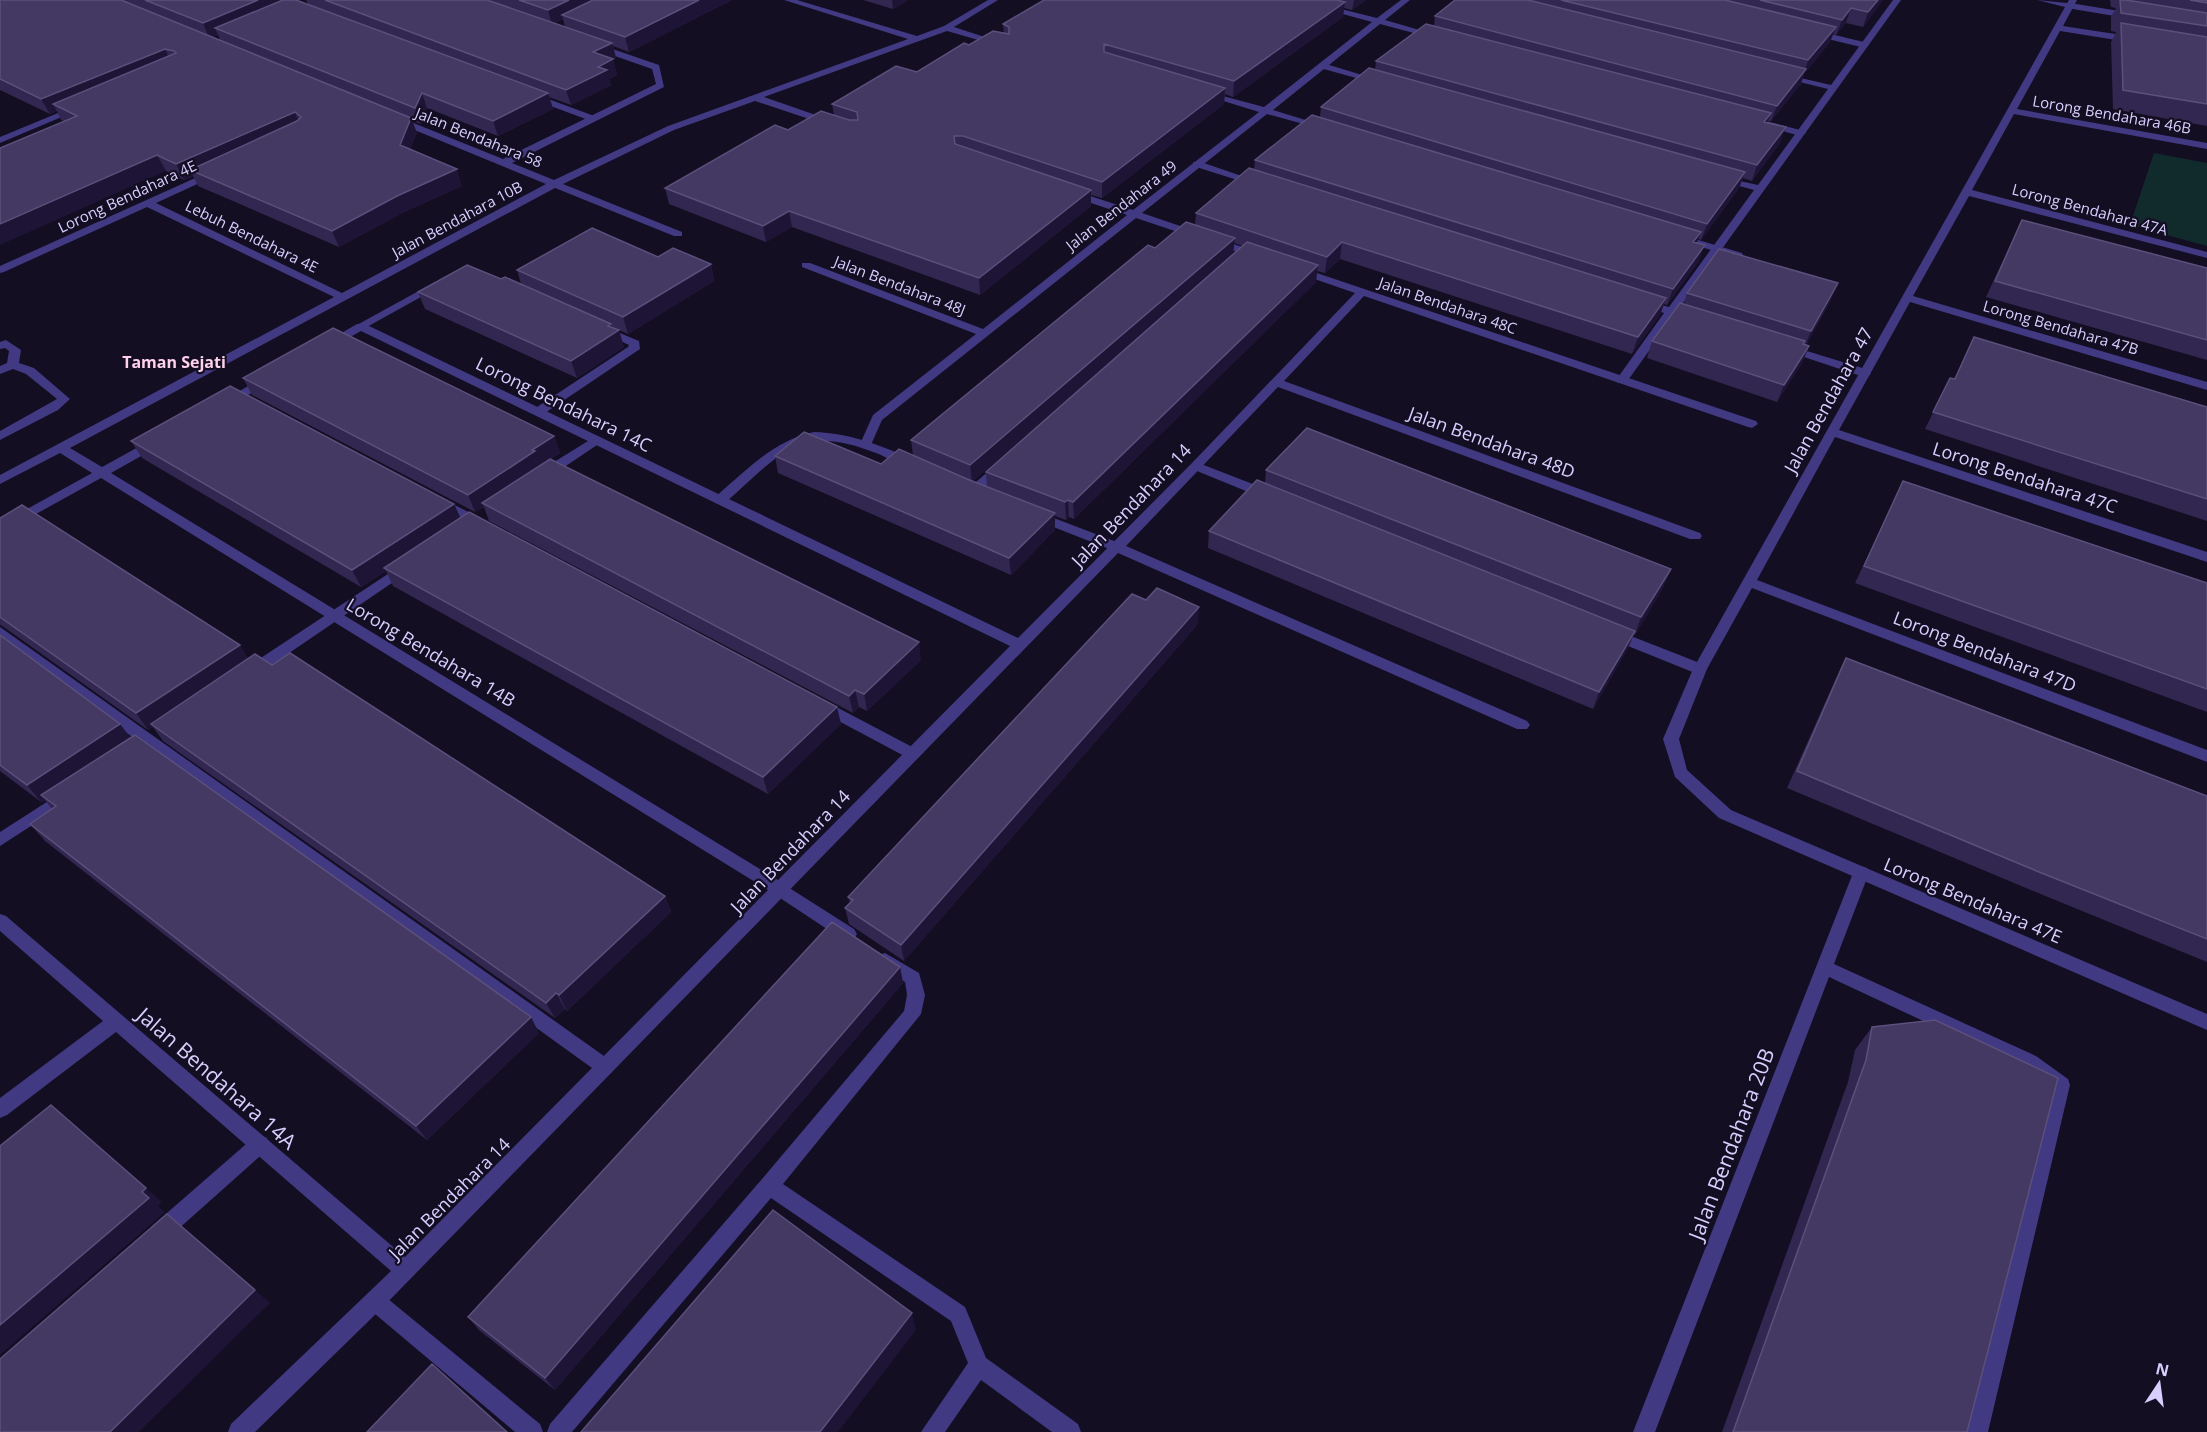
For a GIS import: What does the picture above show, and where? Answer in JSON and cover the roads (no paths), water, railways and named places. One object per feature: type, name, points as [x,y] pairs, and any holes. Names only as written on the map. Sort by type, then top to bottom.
[{"type":"street","points":[[788,0],[917,39]]},
{"type":"street","name":"Jalan Bendahara 10B","points":[[0,480],[554,184],[671,128],[947,28],[994,0]]},
{"type":"street","points":[[1295,0],[1448,39]]},
{"type":"street","name":"Jalan Bendahara 49","points":[[866,444],[877,418],[1406,0]]},
{"type":"street","points":[[1622,380],[1897,0]]},
{"type":"street","points":[[2041,0],[2071,3],[2138,17]]},
{"type":"street","name":"Jalan Bendahara 47","points":[[1725,814],[1680,773],[1671,739],[1700,669],[2071,3]]},
{"type":"street","points":[[947,28],[1005,45]]},
{"type":"street","points":[[2058,28],[2150,43]]},
{"type":"street","points":[[1808,32],[1865,45]]},
{"type":"street","points":[[504,163],[661,85],[656,68],[583,42]]},
{"type":"street","points":[[1323,66],[1392,85]]},
{"type":"street","points":[[1777,74],[1834,88]]},
{"type":"street","points":[[1198,91],[1333,132]]},
{"type":"street","points":[[528,94],[594,119]]},
{"type":"street","points":[[754,97],[844,128]]},
{"type":"street","points":[[3,136],[92,102]]},
{"type":"street","name":"Lorong Bendahara 46B","points":[[2011,111],[2207,146]]},
{"type":"street","name":"Jalan Bendahara 58","points":[[383,114],[678,234]]},
{"type":"street","points":[[1756,121],[1801,133]]},
{"type":"street","points":[[1197,164],[1265,185]]},
{"type":"street","name":"Lorong Bendahara 4E","points":[[0,270],[224,168]]},
{"type":"street","points":[[1714,176],[1761,189]]},
{"type":"street","points":[[1058,189],[1134,214],[1240,255],[1266,259]]},
{"type":"street","name":"Lorong Bendahara 47A","points":[[1966,192],[2207,255]]},
{"type":"street","name":"Lebuh Bendahara 4E","points":[[148,203],[342,297]]},
{"type":"street","points":[[1672,235],[1750,259]]},
{"type":"street","name":"Jalan Bendahara 48J","points":[[806,265],[983,333]]},
{"type":"street","name":"Jalan Bendahara 48C","points":[[1287,266],[1752,424]]},
{"type":"street","points":[[320,349],[443,280]]},
{"type":"street","name":"Jalan Bendahara 14","points":[[239,1432],[375,1301],[1117,547],[1362,291]]},
{"type":"street","name":"Lorong Bendahara 47B","points":[[1907,298],[2207,386]]},
{"type":"street","points":[[1637,301],[1705,322]]},
{"type":"street","points":[[538,412],[634,349],[635,343],[592,324]]},
{"type":"street","name":"Lorong Bendahara 14C","points":[[361,326],[1020,645]]},
{"type":"street","points":[[0,346],[6,343],[15,350],[13,365]]},
{"type":"street","points":[[1774,344],[1865,373]]},
{"type":"street","points":[[0,370],[13,365],[30,371],[64,399],[54,407],[0,436]]},
{"type":"street","points":[[209,412],[244,398],[279,372]]},
{"type":"street","name":"Jalan Bendahara 48D","points":[[1277,382],[1695,536]]},
{"type":"street","name":"Lorong Bendahara 47C","points":[[1832,432],[2207,557]]},
{"type":"street","points":[[0,530],[170,434]]},
{"type":"street","points":[[720,500],[779,451],[798,440],[813,436],[866,444],[920,468]]},
{"type":"street","points":[[531,483],[596,440]]},
{"type":"street","name":"Lorong Bendahara 14B","points":[[61,448],[780,889],[913,978],[916,995],[912,1014],[769,1186]]},
{"type":"street","points":[[974,491],[1009,460]]},
{"type":"street","points":[[1196,466],[1283,501]]},
{"type":"street","points":[[424,493],[496,531]]},
{"type":"street","points":[[1029,513],[1117,547],[1522,725]]},
{"type":"street","points":[[236,681],[419,558]]},
{"type":"street","name":"Lorong Bendahara 47D","points":[[1749,582],[2207,756]]},
{"type":"street","points":[[1598,628],[1700,669]]},
{"type":"street","points":[[0,632],[148,741],[605,1067]]},
{"type":"street","points":[[808,698],[913,754]]},
{"type":"street","points":[[0,840],[79,787]]},
{"type":"street","name":"Lorong Bendahara 47E","points":[[1725,814],[2207,1022]]},
{"type":"street","name":"Jalan Bendahara 20B","points":[[1644,1432],[1861,873]]},
{"type":"street","name":"Jalan Bendahara 14A","points":[[0,921],[405,1270]]},
{"type":"street","points":[[1824,967],[2030,1062],[2061,1085],[1977,1432]]},
{"type":"street","points":[[0,1109],[116,1021]]},
{"type":"street","points":[[144,1246],[260,1144]]},
{"type":"street","points":[[558,1432],[769,1186],[958,1314],[979,1365],[1070,1432]]},
{"type":"street","points":[[375,1301],[532,1432]]},
{"type":"street","points":[[932,1432],[979,1365]]},
{"type":"district","name":"Taman Sejati","points":[[174,362]]}]
